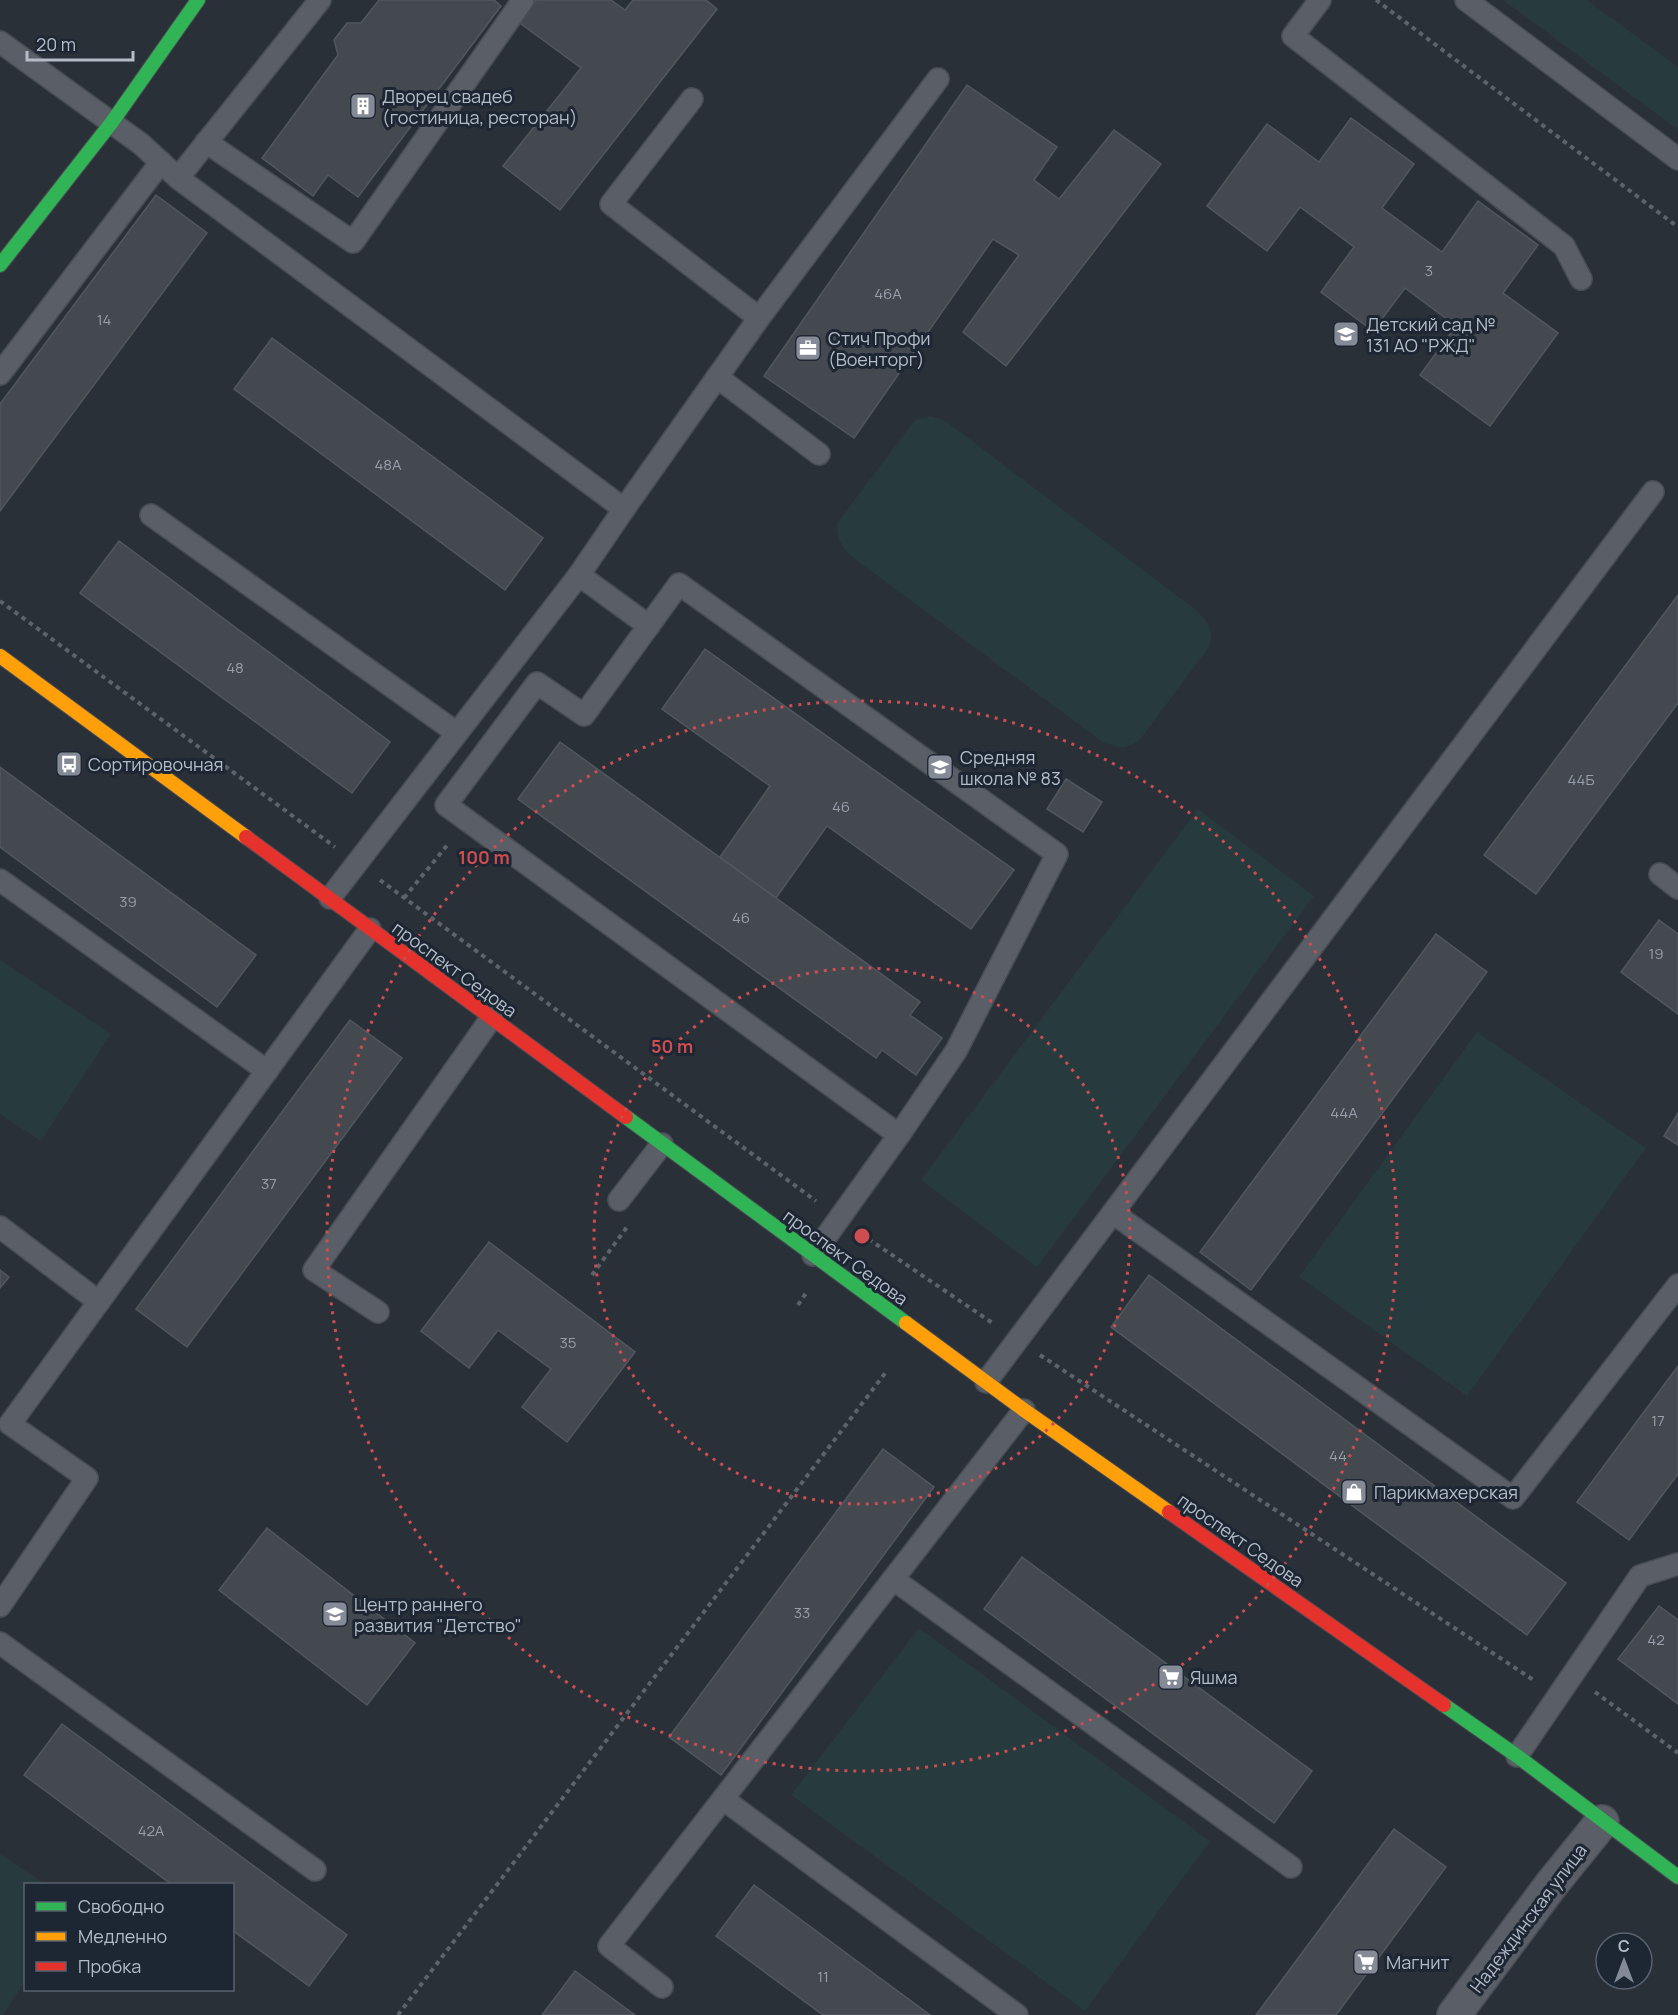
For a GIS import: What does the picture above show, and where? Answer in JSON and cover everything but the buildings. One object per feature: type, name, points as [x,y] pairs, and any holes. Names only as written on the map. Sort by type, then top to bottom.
[{"type":"street","points":[[0,265],[112,122],[198,0]]},
{"type":"street","name":"проспект Седова","points":[[0,656],[1024,1410],[1517,1756],[1678,1877]]},
{"type":"street","name":"Надеждинская улица","points":[[1454,2015],[1551,1885],[1602,1822]]},
{"type":"lane","points":[[178,178],[320,0]]},
{"type":"lane","points":[[206,142],[353,242],[523,0]]},
{"type":"lane","points":[[1320,0],[1293,36],[1564,246],[1581,279]]},
{"type":"lane","points":[[1466,0],[1678,159]]},
{"type":"lane","points":[[0,42],[112,122],[141,144],[178,178],[624,508]]},
{"type":"lane","points":[[330,898],[579,575],[759,318],[938,80]]},
{"type":"lane","points":[[692,99],[611,204],[759,318]]},
{"type":"lane","points":[[0,374],[161,162]]},
{"type":"lane","points":[[717,377],[819,454]]},
{"type":"lane","points":[[986,1382],[1653,492]]},
{"type":"lane","points":[[151,515],[457,733]]},
{"type":"lane","points":[[579,575],[649,626]]},
{"type":"lane","points":[[813,1255],[898,1135],[956,1051],[1057,854],[679,584],[584,715],[537,682],[446,805],[898,1135]]},
{"type":"lane","points":[[1660,874],[1678,888]]},
{"type":"lane","points":[[0,880],[267,1071]]},
{"type":"lane","points":[[0,1606],[87,1478],[10,1424],[370,929]]},
{"type":"lane","points":[[378,1312],[314,1270],[492,1017]]},
{"type":"lane","points":[[619,1200],[662,1144]]},
{"type":"lane","points":[[1113,1213],[1513,1498],[1678,1285]]},
{"type":"lane","points":[[0,1227],[99,1302]]},
{"type":"lane","points":[[662,1987],[609,1947],[1024,1410]]},
{"type":"lane","points":[[1517,1756],[1640,1576],[1678,1564]]},
{"type":"lane","points":[[893,1579],[1291,1867]]},
{"type":"lane","points":[[0,1643],[315,1870]]},
{"type":"lane","points":[[723,1799],[1017,2015]]},
{"type":"path","points":[[1376,0],[1678,227]]},
{"type":"path","points":[[0,601],[839,1218],[1017,1340],[1545,1687],[1586,1686],[1678,1753]]},
{"type":"path","points":[[592,1275],[632,1221]]},
{"type":"path","points":[[398,2015],[886,1372]]},
{"type":"green space","points":[[1503,0],[1587,0],[1678,67],[1678,130]]},
{"type":"green space","points":[[931,416],[947,422],[1189,605],[1206,621],[1211,635],[1209,647],[1139,741],[1124,748],[1104,743],[852,557],[842,546],[837,523],[915,420]]},
{"type":"green space","points":[[1198,809],[1314,896],[1037,1267],[921,1180]]},
{"type":"green space","points":[[0,960],[111,1034],[41,1141],[0,1114]]},
{"type":"green space","points":[[1477,1032],[1646,1148],[1467,1396],[1299,1277]]},
{"type":"green space","points":[[919,1628],[1210,1841],[1085,2011],[791,1795]]},
{"type":"green space","points":[[0,1854],[44,1883],[24,1883],[24,1983],[3,2015],[0,2015]]},
{"type":"traffic: fast","points":[[0,265],[112,122],[198,0]]},
{"type":"traffic: fast","points":[[626,1117],[906,1323]]},
{"type":"traffic: fast","points":[[1444,1705],[1517,1756],[1678,1877]]},
{"type":"traffic: slow","points":[[0,656],[246,837]]},
{"type":"traffic: slow","points":[[906,1323],[1169,1512]]},
{"type":"traffic: jam","points":[[246,837],[626,1117]]},
{"type":"traffic: jam","points":[[1169,1512],[1444,1705]]},
{"type":"place","name":"Дворец свадеб (гостиница, ресторан)","points":[[363,106]]},
{"type":"place","name":"Детский сад № 131 АО \"РЖД\"","points":[[1346,334]]},
{"type":"place","name":"Стич Профи (Военторг)","points":[[808,348]]},
{"type":"place","name":"Сортировочная","points":[[69,764]]},
{"type":"place","name":"Средняя школа № 83","points":[[940,767]]},
{"type":"place","name":"Парикмахерская","points":[[1354,1492]]},
{"type":"place","name":"Центр раннего развития \"Детство\"","points":[[335,1614]]},
{"type":"place","name":"Яшма","points":[[1171,1677]]},
{"type":"place","name":"Магнит","points":[[1366,1962]]}]
